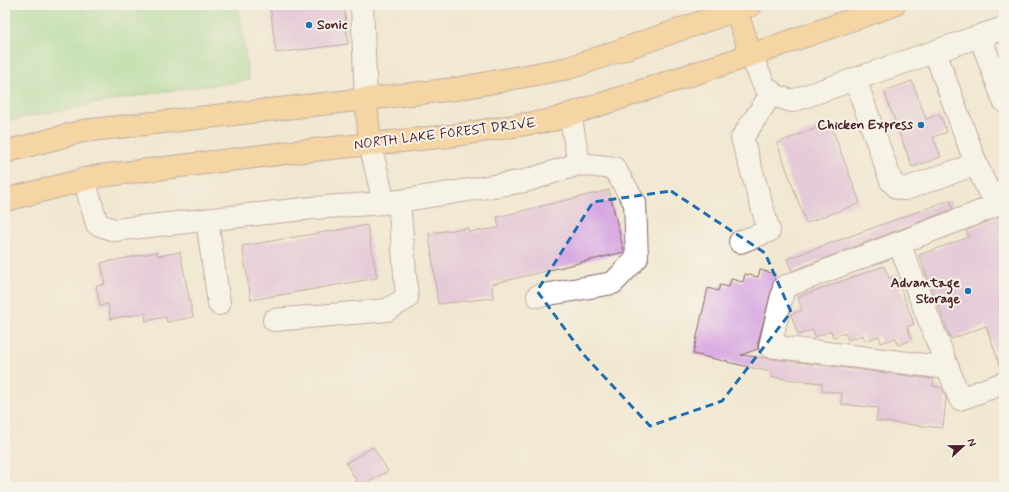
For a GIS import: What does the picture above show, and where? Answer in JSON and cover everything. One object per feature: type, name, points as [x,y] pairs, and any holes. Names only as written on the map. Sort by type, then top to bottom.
[{"type":"main road","name":"NORTH LAKE FOREST DRIVE","points":[[5,200],[99,176],[449,136],[553,120],[751,55],[894,5]]},
{"type":"main road","points":[[5,152],[83,131],[455,89],[569,68],[740,7],[751,55]]},
{"type":"main road","points":[[366,98],[370,144]]},
{"type":"lane","points":[[362,5],[366,98]]},
{"type":"lane","points":[[751,55],[764,85],[772,93],[792,101],[1004,28]]},
{"type":"lane","points":[[980,36],[1004,102]]},
{"type":"lane","points":[[935,52],[976,164],[988,190],[1004,197]]},
{"type":"lane","points":[[855,79],[891,181],[898,188],[905,189],[976,164]]},
{"type":"lane","points":[[740,242],[769,231],[742,138],[772,93]]},
{"type":"lane","points":[[570,114],[579,164]]},
{"type":"lane","points":[[274,320],[387,310],[407,298],[391,202],[370,144]]},
{"type":"lane","points":[[84,179],[98,224],[114,230],[312,208],[391,202],[525,181],[579,164],[614,168],[635,203],[637,258],[614,283],[538,296]]},
{"type":"lane","points":[[948,368],[770,346],[784,287],[990,208],[1004,200]]},
{"type":"lane","points":[[207,220],[219,304]]},
{"type":"lane","points":[[900,243],[960,399],[1004,383]]},
{"type":"highlighted area","points":[[671,191],[765,253],[791,312],[722,401],[650,426],[584,355],[537,291],[593,202]]},
{"type":"green space","points":[[5,5],[238,5],[249,80],[152,93],[5,121]]},
{"type":"building","name":"Sonic","points":[[270,5],[344,5],[348,44],[276,53]]},
{"type":"building","name":"Chicken Express","points":[[912,81],[926,119],[940,114],[947,132],[933,137],[941,157],[912,167],[884,91]]},
{"type":"building","points":[[830,123],[860,203],[806,223],[777,143]]},
{"type":"building","points":[[609,190],[624,252],[492,284],[493,298],[438,304],[429,233],[468,228],[469,232],[499,228],[497,217]]},
{"type":"building","points":[[950,200],[953,209],[792,271],[787,259]]},
{"type":"building","name":"Advantage Storage","points":[[1004,214],[1004,371],[1002,371],[986,326],[951,339],[919,255],[969,237],[966,231]]},
{"type":"building","points":[[367,225],[377,278],[251,300],[242,246]]},
{"type":"building","points":[[157,252],[158,256],[180,252],[193,317],[167,322],[166,317],[146,321],[145,313],[110,319],[108,304],[100,306],[96,286],[105,284],[101,263]]},
{"type":"building","points":[[884,266],[889,278],[896,276],[914,324],[907,327],[912,340],[898,345],[896,338],[881,343],[879,336],[865,341],[863,335],[848,340],[845,333],[833,337],[831,331],[815,337],[813,330],[798,335],[791,314],[802,310],[798,297]]},
{"type":"building","points":[[760,270],[776,274],[758,343],[758,349],[741,355],[934,379],[933,386],[942,388],[946,398],[943,428],[876,421],[878,408],[841,404],[842,393],[822,391],[822,383],[770,377],[771,372],[727,362],[727,360],[724,361],[693,354],[708,288],[718,291],[720,285],[729,287],[731,279],[743,282],[745,274],[758,277]]},
{"type":"building","points":[[373,447],[388,471],[360,487],[346,463]]},
{"type":"place","name":"Sonic","points":[[309,25]]},
{"type":"place","name":"Chicken Express","points":[[921,125]]},
{"type":"place","name":"Advantage Storage","points":[[968,291]]}]
